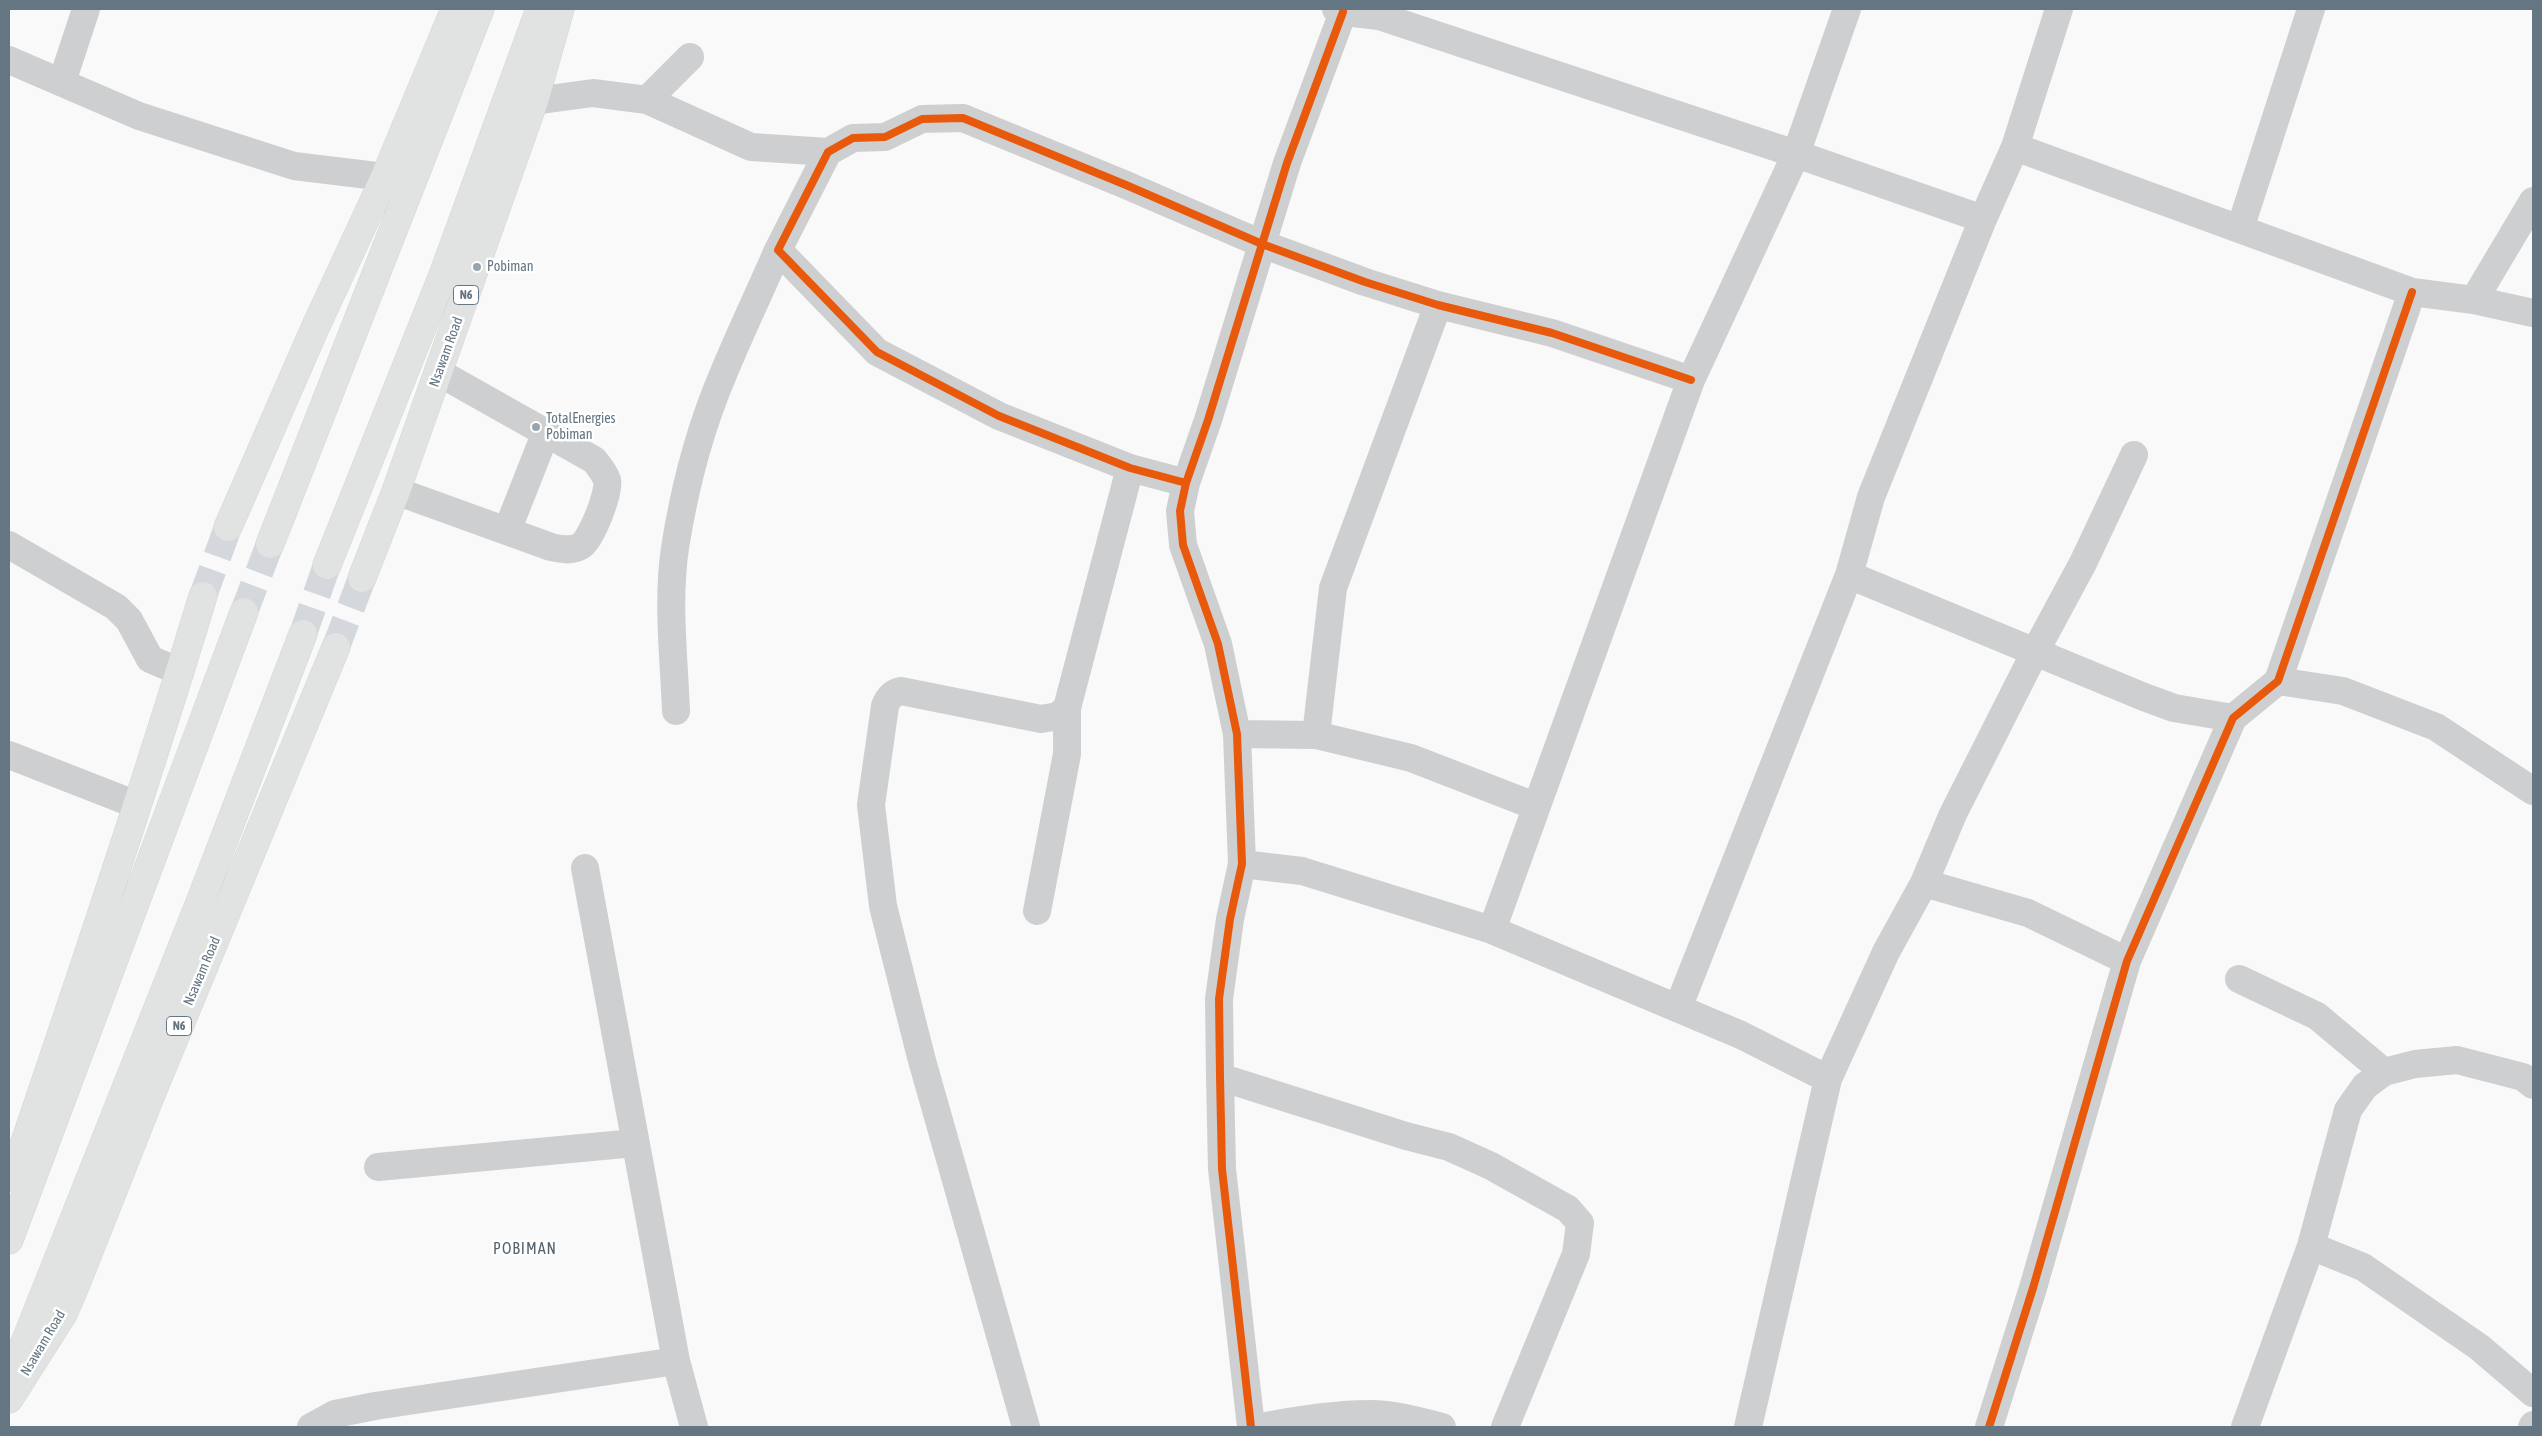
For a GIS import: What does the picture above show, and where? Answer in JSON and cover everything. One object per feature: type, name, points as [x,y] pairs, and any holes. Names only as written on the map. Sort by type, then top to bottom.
[{"type":"highway","points":[[228,527],[319,319],[385,176],[456,9]]},
{"type":"highway","points":[[270,544],[480,9]]},
{"type":"highway","name":"N6","points":[[328,565],[443,274],[540,9]]},
{"type":"highway","name":"Nsawam Road","points":[[362,578],[396,491],[534,101],[560,9]]},
{"type":"highway","points":[[9,1189],[137,805],[203,596]]},
{"type":"highway","points":[[9,1240],[244,612]]},
{"type":"highway","name":"Nsawam Road","points":[[9,1383],[202,897],[303,634]]},
{"type":"highway","name":"Nsawam Road","points":[[9,1399],[63,1314],[157,1080],[336,647]]},
{"type":"street","points":[[62,82],[86,9]]},
{"type":"street","points":[[1492,930],[1535,806],[1691,380],[1796,154],[1847,9]]},
{"type":"street","points":[[1678,1008],[1849,575],[1871,498],[1983,219],[2016,147],[2059,9]]},
{"type":"street","points":[[2240,229],[2311,9]]},
{"type":"street","points":[[1250,1427],[1222,1169],[1220,1077],[1219,999],[1230,919],[1242,864],[1236,734],[1218,644],[1183,546],[1180,510],[1186,483],[1208,420],[1286,163],[1340,11],[1380,12],[1983,219]]},
{"type":"street","points":[[647,100],[690,57]]},
{"type":"street","points":[[9,60],[139,116],[294,166],[385,176]]},
{"type":"street","points":[[534,101],[593,93],[647,100],[750,146],[828,152],[853,138],[885,137],[922,119],[963,118],[1126,185],[1262,244],[1365,282],[1438,306],[1552,333],[1691,380]]},
{"type":"street","points":[[2016,147],[2412,292],[2474,300],[2533,313]]},
{"type":"street","points":[[676,711],[673,577],[676,547],[700,440],[714,396],[778,250],[828,152]]},
{"type":"street","points":[[2474,300],[2533,201]]},
{"type":"street","points":[[778,250],[877,352],[999,416],[1130,468],[1186,483]]},
{"type":"street","points":[[1989,1427],[2033,1288],[2127,961],[2233,718],[2278,681],[2412,292]]},
{"type":"street","points":[[1316,735],[1333,588],[1438,306]]},
{"type":"street","points":[[396,491],[551,547],[568,550],[581,546],[588,537],[607,494],[607,481],[594,460],[438,372]]},
{"type":"street","points":[[507,531],[546,432]]},
{"type":"street","points":[[1748,1427],[1828,1079],[1886,952],[1924,883],[1953,814],[2035,652],[2083,563],[2134,455]]},
{"type":"street","points":[[1037,911],[1067,754],[1067,708],[1130,468]]},
{"type":"street","points":[[9,545],[116,607],[129,620],[150,659],[180,672]]},
{"type":"street","points":[[1849,575],[2174,708],[2233,718]]},
{"type":"street","points":[[2278,681],[2343,691],[2436,727],[2533,791]]},
{"type":"street","points":[[1026,1427],[921,1057],[883,906],[870,805],[887,700],[895,692],[901,691],[1041,719],[1058,716],[1067,708]]},
{"type":"street","points":[[1236,734],[1316,735],[1411,758],[1535,806]]},
{"type":"street","points":[[9,755],[137,805]]},
{"type":"street","points":[[1242,864],[1302,871],[1492,930],[1741,1035],[1828,1079]]},
{"type":"street","points":[[585,868],[676,1361],[694,1427]]},
{"type":"street","points":[[1924,883],[2028,913],[2127,961]]},
{"type":"street","points":[[2239,979],[2316,1016],[2384,1072]]},
{"type":"street","points":[[2244,1427],[2311,1246],[2348,1110],[2365,1086],[2384,1072],[2415,1064],[2457,1060],[2523,1077],[2533,1085]]},
{"type":"street","points":[[1220,1077],[1449,1147],[1491,1166],[1568,1209],[1580,1223],[1576,1254],[1521,1382],[1505,1427]]},
{"type":"street","points":[[378,1167],[635,1142]]},
{"type":"street","points":[[2311,1246],[2363,1267],[2478,1347],[2533,1392]]},
{"type":"street","points":[[310,1427],[335,1414],[375,1406],[676,1361]]},
{"type":"street","points":[[1259,1427],[1321,1416],[1371,1414],[1413,1420],[1442,1427]]},
{"type":"tunnel","points":[[203,596],[228,527]]},
{"type":"tunnel","points":[[244,612],[270,544]]},
{"type":"tunnel","points":[[303,634],[327,565]]},
{"type":"tunnel","points":[[336,647],[362,578]]},
{"type":"cycle path","points":[[1251,1427],[1222,1169],[1220,1077],[1219,999],[1230,919],[1242,864],[1237,734],[1218,644],[1183,545],[1180,511],[1186,483],[1208,420],[1287,163],[1343,12]]},
{"type":"cycle path","points":[[1186,483],[1130,468],[999,416],[877,352],[778,250],[828,152],[853,138],[885,137],[922,119],[963,118],[1126,185],[1262,244],[1365,282],[1438,305],[1552,333],[1691,380]]},
{"type":"cycle path","points":[[1989,1427],[2033,1288],[2127,961],[2233,718],[2278,681],[2412,292]]},
{"type":"place","name":"Pobiman","points":[[477,267]]},
{"type":"place","name":"TotalEnergies Pobiman","points":[[536,427]]},
{"type":"district","name":"POBIMAN","points":[[525,1249]]}]
